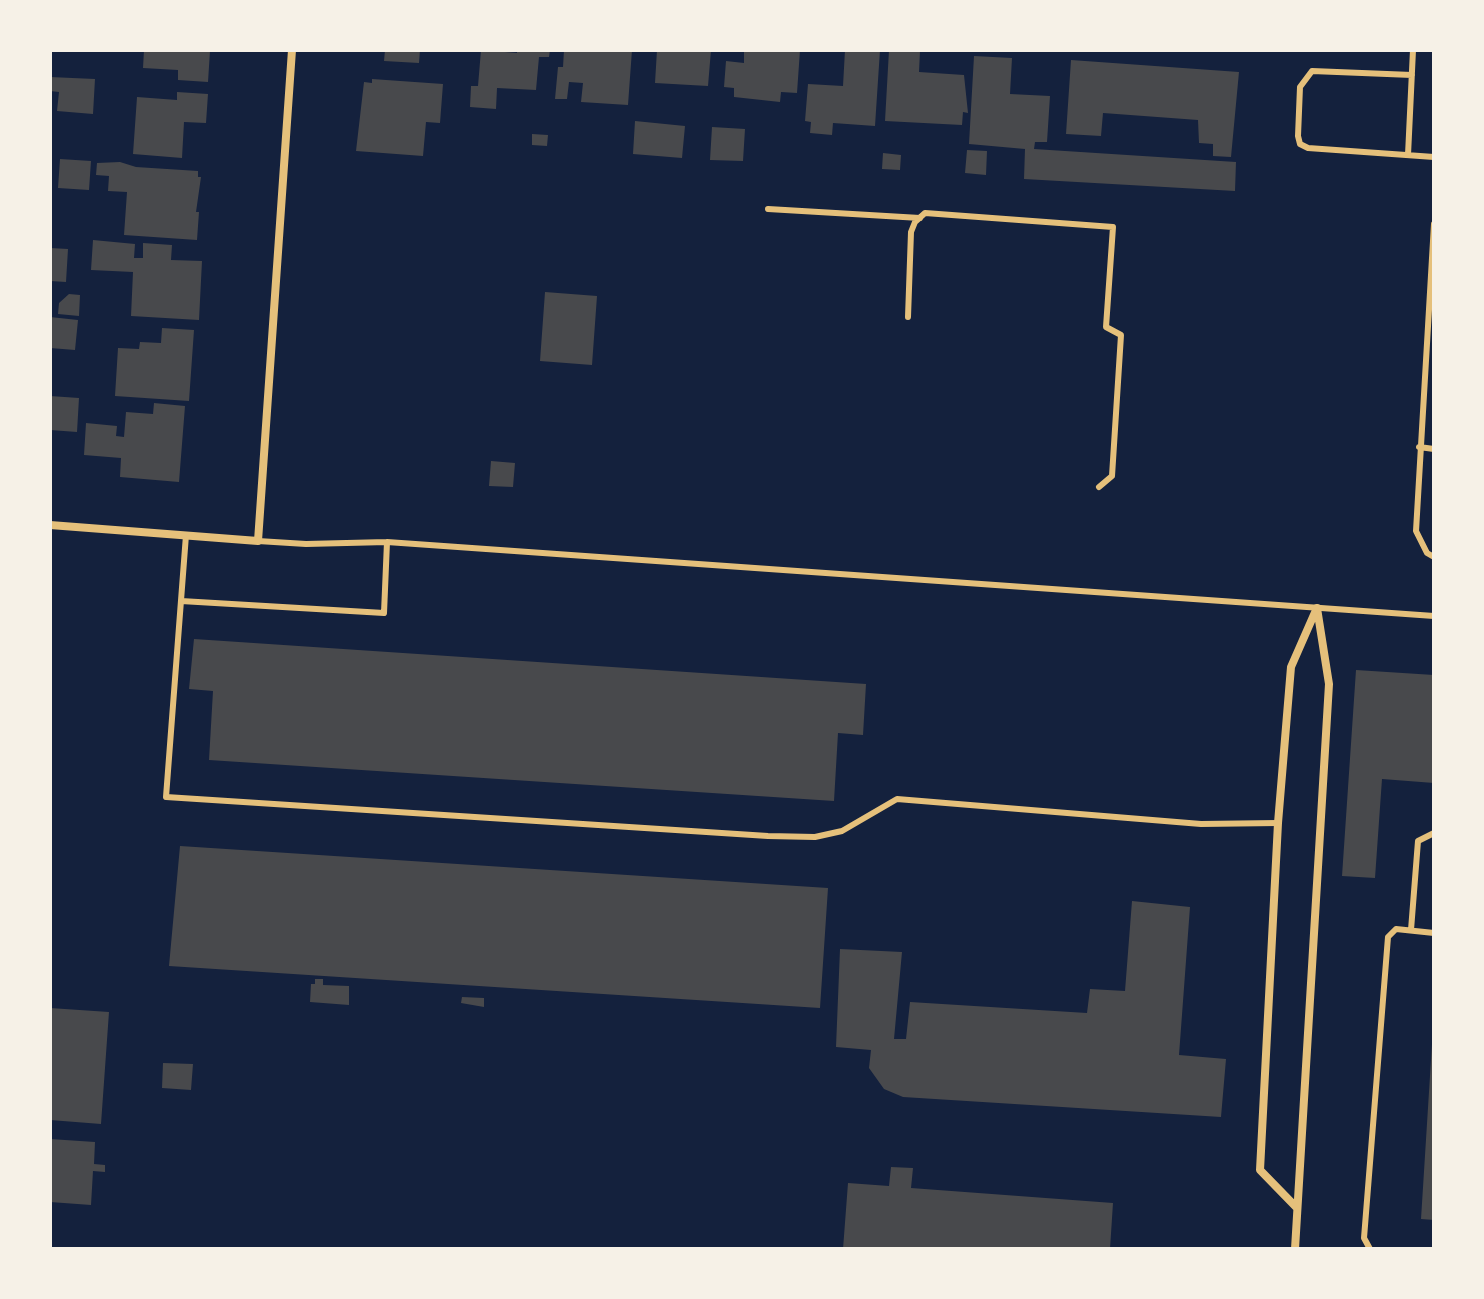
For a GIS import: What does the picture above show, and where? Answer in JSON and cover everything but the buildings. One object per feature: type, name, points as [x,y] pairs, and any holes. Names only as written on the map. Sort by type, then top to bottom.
[{"type":"street","points":[[50,525],[258,541],[292,50]]},
{"type":"street","points":[[1297,1208],[1260,1170],[1278,823],[1291,667],[1317,608]]},
{"type":"street","points":[[1295,1249],[1329,684],[1317,608]]},
{"type":"lane","points":[[1408,155],[1413,50]]},
{"type":"lane","points":[[1412,75],[1312,71],[1300,87],[1300,144],[1308,148],[1434,157]]},
{"type":"lane","points":[[768,209],[920,218]]},
{"type":"lane","points":[[908,317],[911,232],[925,213],[1113,227],[1106,327],[1121,335],[1112,476],[1099,487]]},
{"type":"lane","points":[[1434,224],[1416,531],[1427,553],[1434,557]]},
{"type":"lane","points":[[1419,447],[1434,449]]},
{"type":"lane","points":[[186,535],[166,797],[768,836],[815,837],[842,831],[897,799],[1201,824],[1278,823]]},
{"type":"lane","points":[[258,541],[306,544],[387,542],[1434,616]]},
{"type":"lane","points":[[181,601],[384,613],[387,542]]},
{"type":"lane","points":[[1411,930],[1418,841],[1434,833]]},
{"type":"lane","points":[[1370,1249],[1364,1238],[1388,937],[1396,929],[1434,933]]}]
